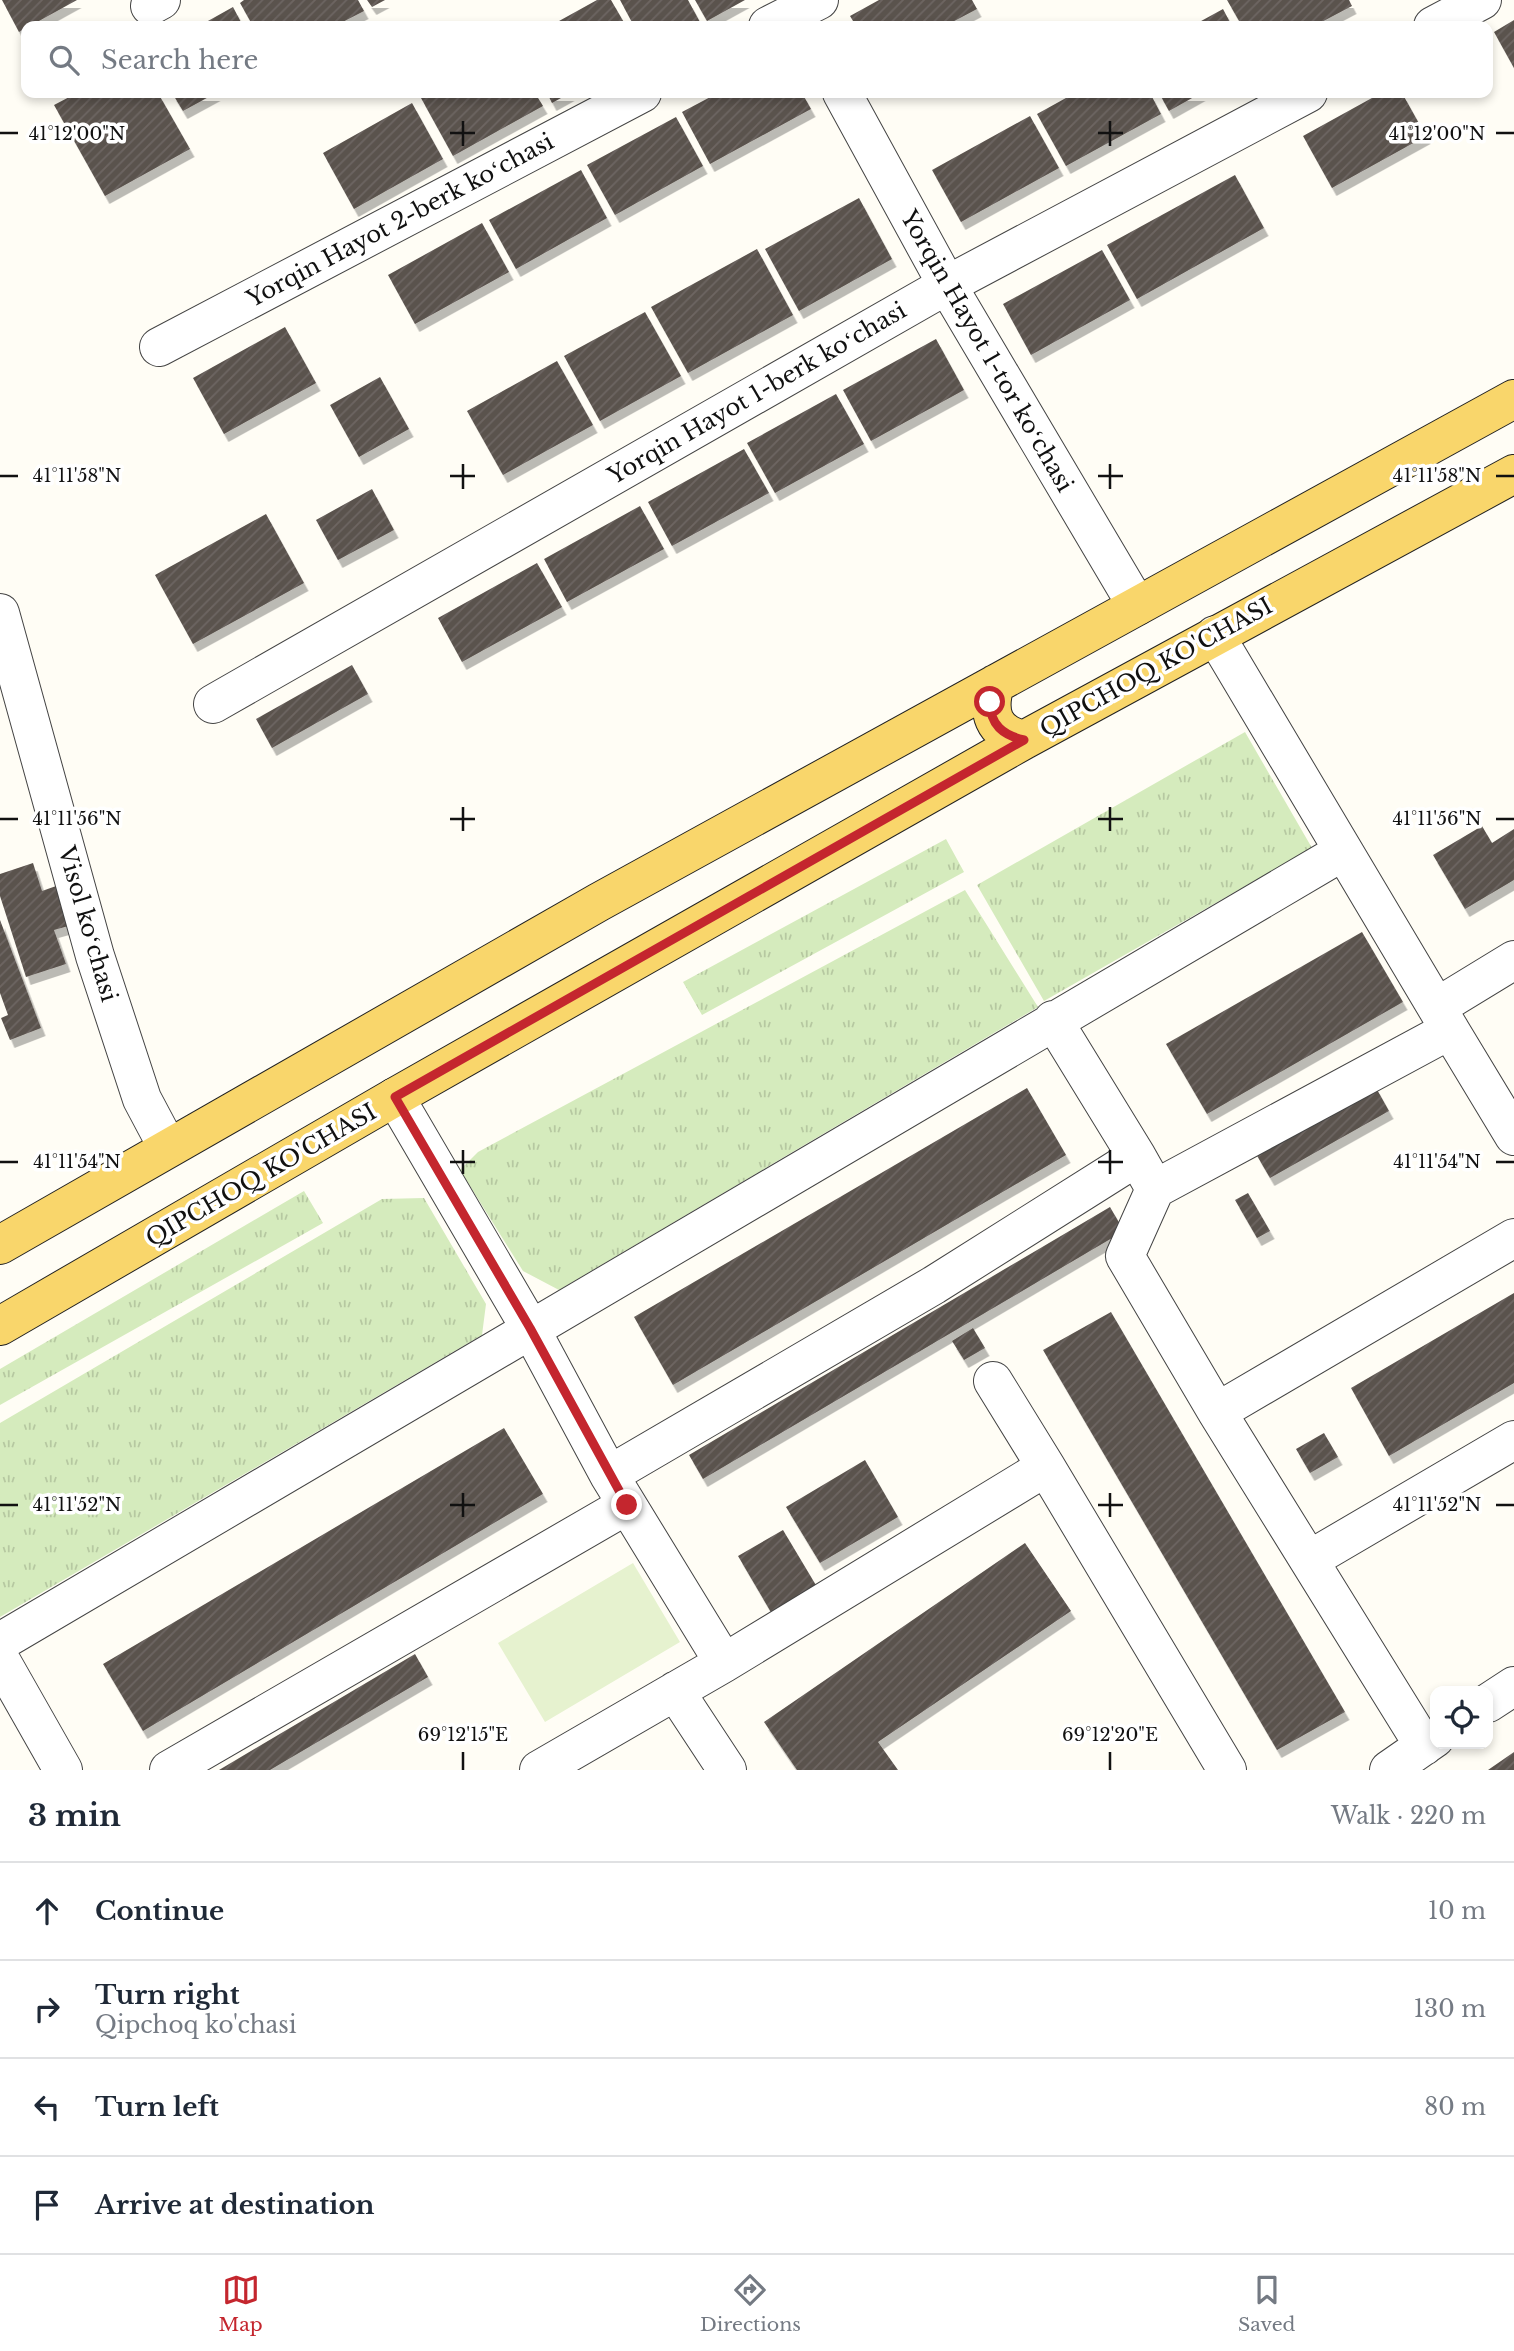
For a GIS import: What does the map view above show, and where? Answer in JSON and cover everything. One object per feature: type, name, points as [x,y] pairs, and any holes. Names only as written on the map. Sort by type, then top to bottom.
[{"type":"main road","points":[[0,1245],[598,902],[1514,399]]},
{"type":"main road","name":"QIPCHOQ KO'CHASI","points":[[0,1326],[395,1097],[1024,740],[1514,474]]},
{"type":"main road","points":[[995,684],[990,702],[992,719],[1004,732],[1024,740]]},
{"type":"street","points":[[1442,21],[1482,0]]},
{"type":"street","name":"Yorqin Hayot 2-berk koʻchasi","points":[[159,347],[632,98]]},
{"type":"street","name":"Yorqin Hayot 1-tor koʻchasi","points":[[845,98],[947,285],[1137,606]]},
{"type":"street","name":"Yorqin Hayot 1-berk koʻchasi","points":[[212,704],[947,285],[1299,98]]},
{"type":"street","name":"Visol koʻchasi","points":[[0,613],[95,956],[142,1099],[168,1147]]},
{"type":"street","points":[[1215,635],[1342,852],[1514,1136]]},
{"type":"street","points":[[0,1642],[1342,852]]},
{"type":"street","points":[[169,1770],[618,1490],[934,1284],[1444,1019],[1514,960]]},
{"type":"street","points":[[1053,1020],[1146,1173],[1125,1256],[1309,1560],[1430,1742],[1389,1770]]},
{"type":"street","points":[[395,1097],[530,1328],[618,1490],[724,1663]]},
{"type":"street","points":[[1217,1412],[1514,1238]]},
{"type":"street","points":[[993,1381],[1227,1770]]},
{"type":"street","points":[[1309,1560],[1514,1440]]},
{"type":"street","points":[[539,1770],[724,1663],[1046,1467]]},
{"type":"street","points":[[0,1660],[63,1770]]},
{"type":"street","points":[[1493,1700],[1514,1686]]},
{"type":"street","points":[[676,1691],[727,1770]]},
{"type":"green space","points":[[1245,732],[1312,848],[1044,1001],[977,885]]},
{"type":"green space","points":[[946,839],[964,872],[702,1015],[683,982]]},
{"type":"green space","points":[[965,890],[1038,1007],[559,1290],[523,1271],[460,1170],[478,1152]]},
{"type":"green space","points":[[304,1191],[323,1223],[0,1405],[0,1369]]},
{"type":"green space","points":[[424,1198],[486,1304],[482,1335],[0,1617],[0,1423],[382,1199]]},
{"type":"green space","points":[[633,1563],[680,1642],[545,1722],[498,1643]]},
{"type":"building","points":[[2,0],[77,0],[39,21],[21,21],[19,32]]},
{"type":"building","points":[[244,0],[358,0],[364,11],[345,21],[250,21],[240,3]]},
{"type":"building","points":[[367,0],[385,0],[372,7]]},
{"type":"building","points":[[597,0],[611,0],[623,21],[559,21]]},
{"type":"building","points":[[620,0],[688,0],[699,21],[631,21]]},
{"type":"building","points":[[695,0],[745,0],[707,21]]},
{"type":"building","points":[[879,0],[972,0],[977,9],[954,21],[853,21],[850,16]]},
{"type":"building","points":[[1227,0],[1349,0],[1352,6],[1324,21],[1239,21]]},
{"type":"building","points":[[233,7],[240,21],[208,21]]},
{"type":"building","points":[[1223,9],[1229,21],[1201,21]]},
{"type":"building","points":[[1514,20],[1514,68],[1494,32]]},
{"type":"building","points":[[67,98],[161,98],[190,149],[105,196],[54,105]]},
{"type":"building","points":[[175,98],[207,98],[183,111]]},
{"type":"building","points":[[421,98],[538,98],[543,106],[453,156]]},
{"type":"building","points":[[709,98],[805,98],[811,109],[710,164],[682,112]]},
{"type":"building","points":[[1066,98],[1153,98],[1161,114],[1066,166],[1037,114]]},
{"type":"building","points":[[1162,98],[1192,98],[1169,111]]},
{"type":"building","points":[[1372,98],[1405,98],[1426,136],[1332,188],[1303,136]]},
{"type":"building","points":[[412,103],[443,159],[354,209],[323,153]]},
{"type":"building","points":[[1030,116],[1059,168],[961,222],[932,170]]},
{"type":"building","points":[[676,117],[703,166],[615,215],[587,165]]},
{"type":"building","points":[[581,170],[607,218],[516,269],[489,220]]},
{"type":"building","points":[[1235,175],[1264,228],[1137,299],[1107,245]]},
{"type":"building","points":[[859,198],[892,259],[799,311],[765,249]]},
{"type":"building","points":[[482,223],[509,272],[415,324],[388,275]]},
{"type":"building","points":[[757,249],[793,315],[688,373],[651,307]]},
{"type":"building","points":[[1102,250],[1130,300],[1031,355],[1003,304]]},
{"type":"building","points":[[645,312],[681,376],[600,421],[564,356]]},
{"type":"building","points":[[285,327],[316,383],[224,434],[193,378]]},
{"type":"building","points":[[936,339],[964,390],[871,441],[843,390]]},
{"type":"building","points":[[557,361],[593,425],[503,475],[467,411]]},
{"type":"building","points":[[380,377],[409,429],[359,457],[330,405]]},
{"type":"building","points":[[836,394],[864,444],[775,493],[747,443]]},
{"type":"building","points":[[744,449],[769,493],[672,546],[648,502]]},
{"type":"building","points":[[372,489],[394,530],[338,560],[316,520]]},
{"type":"building","points":[[640,506],[664,549],[567,602],[544,559]]},
{"type":"building","points":[[266,514],[304,583],[193,644],[155,575]]},
{"type":"building","points":[[537,563],[562,607],[462,662],[438,618]]},
{"type":"building","points":[[352,665],[368,694],[272,748],[256,719]]},
{"type":"building","points":[[1482,826],[1492,843],[1514,829],[1514,880],[1465,909],[1433,855]]},
{"type":"building","points":[[33,863],[42,891],[59,885],[72,925],[54,930],[66,964],[26,977],[0,896],[0,874]]},
{"type":"building","points":[[0,920],[41,1028],[10,1040],[1,1018],[8,1015],[0,993]]},
{"type":"building","points":[[1362,932],[1403,1002],[1207,1114],[1166,1044]]},
{"type":"building","points":[[1375,1086],[1389,1111],[1270,1178],[1256,1154]]},
{"type":"building","points":[[1027,1088],[1066,1155],[673,1385],[634,1317]]},
{"type":"building","points":[[1248,1193],[1270,1231],[1257,1238],[1235,1200]]},
{"type":"building","points":[[1110,1207],[1124,1231],[703,1479],[689,1455]]},
{"type":"building","points":[[1514,1293],[1514,1383],[1389,1456],[1351,1388]]},
{"type":"building","points":[[1111,1312],[1345,1712],[1277,1750],[1043,1350]]},
{"type":"building","points":[[973,1328],[985,1348],[964,1360],[952,1341]]},
{"type":"building","points":[[504,1428],[543,1494],[143,1731],[103,1664]]},
{"type":"building","points":[[1324,1433],[1338,1457],[1310,1473],[1296,1449]]},
{"type":"building","points":[[865,1460],[898,1517],[820,1563],[786,1507]]},
{"type":"building","points":[[783,1530],[817,1587],[772,1614],[738,1556]]},
{"type":"building","points":[[1025,1543],[1071,1611],[878,1742],[898,1770],[797,1770],[764,1722]]},
{"type":"building","points":[[415,1654],[428,1677],[270,1770],[219,1770]]},
{"type":"building","points":[[1514,1752],[1514,1770],[1488,1770]]},
{"type":"route","points":[[627,1505],[530,1328],[395,1097],[1024,740],[1013,737],[997,726],[992,719],[990,702]]}]
